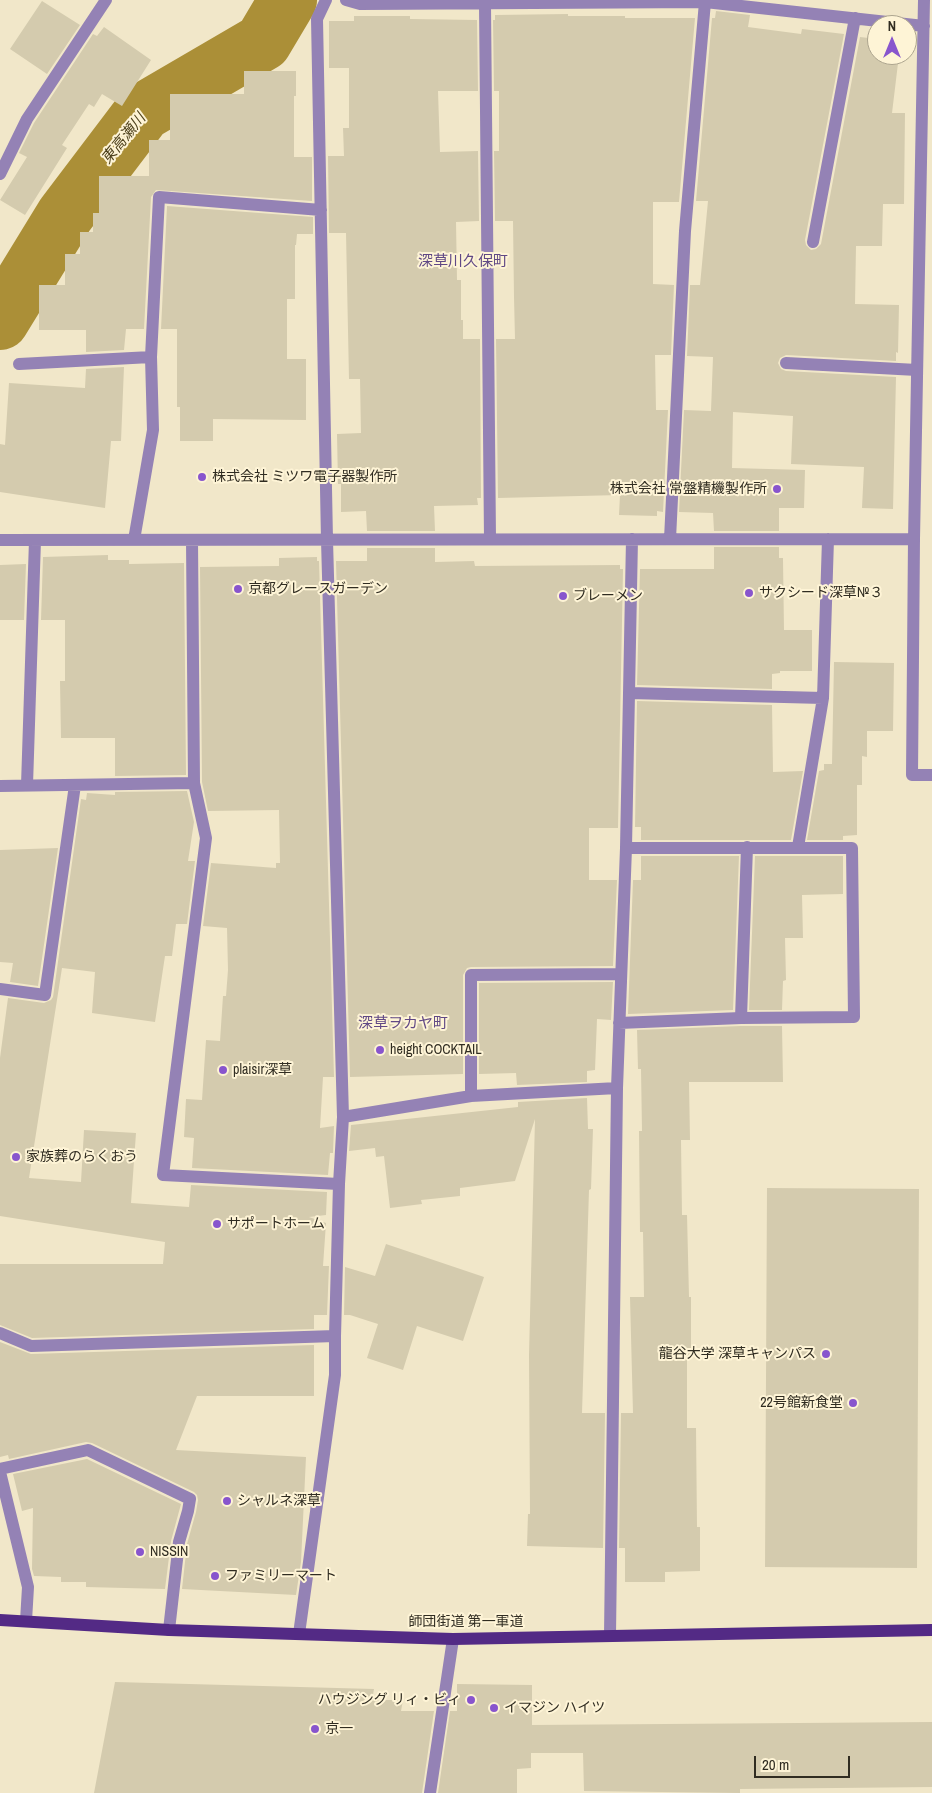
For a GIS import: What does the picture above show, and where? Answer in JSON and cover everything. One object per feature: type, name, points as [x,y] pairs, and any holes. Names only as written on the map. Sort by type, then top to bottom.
[{"type":"main road","name":"師団街道 第一軍道","points":[[0,1620],[169,1630],[452,1639],[932,1630]]},
{"type":"street","points":[[0,174],[27,118],[106,0]]},
{"type":"street","points":[[298,1634],[335,1376],[334,1336],[343,1118],[327,540],[317,19],[326,0]]},
{"type":"street","points":[[346,0],[360,4],[705,2],[924,26]]},
{"type":"street","points":[[924,0],[914,539],[912,775],[932,776]]},
{"type":"street","points":[[670,539],[685,231],[705,2]]},
{"type":"street","points":[[486,4],[490,539]]},
{"type":"street","points":[[813,242],[855,18]]},
{"type":"street","points":[[134,540],[153,430],[151,357],[158,197],[321,210]]},
{"type":"street","points":[[20,364],[151,357]]},
{"type":"street","points":[[786,363],[917,370]]},
{"type":"street","points":[[610,1635],[617,1088],[626,848],[632,539]]},
{"type":"street","points":[[798,847],[823,698],[828,539]]},
{"type":"street","points":[[0,540],[914,539]]},
{"type":"street","points":[[27,785],[35,540]]},
{"type":"street","points":[[192,540],[194,783],[206,838],[163,1175],[339,1184]]},
{"type":"street","points":[[629,693],[823,698]]},
{"type":"street","points":[[0,786],[194,783]]},
{"type":"street","points":[[0,989],[45,995],[75,785]]},
{"type":"street","points":[[741,1018],[746,847]]},
{"type":"street","points":[[619,1023],[741,1018],[854,1017],[852,848],[626,848]]},
{"type":"street","points":[[470,1096],[470,975],[621,974]]},
{"type":"street","points":[[343,1118],[470,1096],[617,1088]]},
{"type":"street","points":[[0,1333],[31,1346],[334,1336]]},
{"type":"street","points":[[26,1621],[28,1586],[0,1471],[88,1450],[190,1499],[179,1542],[169,1630]]},
{"type":"street","points":[[430,1793],[452,1639]]},
{"type":"building","points":[[42,1],[80,25],[47,74],[10,49]]},
{"type":"building","points":[[716,11],[750,15],[748,27],[801,34],[802,29],[844,34],[805,240],[806,245],[811,250],[816,249],[821,244],[860,37],[867,38],[867,65],[898,65],[892,113],[905,113],[904,204],[883,204],[882,246],[856,246],[855,304],[899,305],[898,353],[896,352],[896,361],[786,355],[780,358],[778,363],[781,369],[786,371],[896,377],[893,509],[862,508],[864,467],[791,464],[793,416],[733,412],[732,468],[805,470],[804,508],[779,508],[779,531],[714,531],[713,513],[679,512],[684,410],[711,411],[713,357],[687,356],[690,285],[700,285],[708,201],[696,201],[712,18],[715,18]]},
{"type":"building","points":[[568,14],[568,16],[625,16],[625,18],[695,18],[679,202],[653,202],[653,284],[674,285],[671,355],[655,355],[656,410],[668,410],[663,512],[657,511],[657,516],[619,515],[620,495],[498,498],[496,339],[515,339],[513,221],[495,221],[494,151],[499,151],[499,91],[494,91],[493,20],[495,20],[495,15]]},
{"type":"building","points":[[354,16],[410,16],[410,19],[477,20],[478,91],[438,91],[440,152],[478,151],[479,221],[456,222],[457,280],[461,280],[463,339],[480,339],[481,498],[477,498],[478,505],[434,506],[435,531],[367,531],[366,511],[341,512],[341,484],[338,484],[337,434],[361,433],[360,379],[349,379],[346,233],[329,233],[328,156],[344,156],[343,128],[349,128],[349,68],[329,68],[329,21],[354,21]]},
{"type":"building","points":[[104,27],[151,60],[122,106],[102,94],[94,107],[89,104],[62,145],[67,148],[25,215],[0,200],[27,157],[19,153],[34,123],[93,34],[97,36]]},
{"type":"building","points":[[244,71],[296,71],[294,157],[312,157],[312,201],[156,190],[151,197],[144,329],[126,329],[124,350],[86,352],[86,330],[39,330],[39,285],[65,285],[65,254],[80,254],[80,232],[93,232],[93,213],[99,213],[99,176],[149,176],[149,140],[170,140],[170,94],[244,94]]},
{"type":"building","points":[[167,206],[313,217],[313,234],[297,234],[295,245],[295,299],[287,299],[287,359],[306,359],[306,420],[213,419],[213,441],[180,441],[180,407],[177,407],[177,329],[161,329]]},
{"type":"building","points":[[124,367],[121,441],[111,441],[105,508],[0,492],[0,444],[5,445],[9,383],[85,388],[86,369]]},
{"type":"building","points":[[714,547],[779,547],[779,558],[783,558],[784,630],[812,630],[812,671],[780,671],[780,673],[772,674],[772,689],[637,685],[640,569],[714,569]]},
{"type":"building","points":[[367,548],[435,548],[435,562],[474,561],[475,566],[620,565],[620,569],[623,569],[618,828],[589,828],[589,880],[617,880],[613,966],[467,968],[463,975],[463,1074],[350,1077],[336,561],[367,561]]},
{"type":"building","points":[[108,555],[108,560],[129,560],[129,564],[184,563],[186,775],[115,776],[115,738],[61,738],[60,681],[65,681],[65,620],[41,620],[43,557]]},
{"type":"building","points":[[317,557],[317,561],[319,561],[334,1077],[323,1077],[320,1128],[334,1126],[333,1153],[330,1153],[328,1175],[192,1168],[194,1138],[184,1137],[186,1099],[202,1100],[206,1040],[220,1041],[223,996],[226,996],[228,970],[227,928],[203,926],[211,863],[276,868],[276,863],[280,863],[279,810],[208,811],[202,782],[200,567],[279,566],[279,558]]},
{"type":"building","points":[[26,564],[24,620],[0,620],[0,565]]},
{"type":"building","points":[[834,662],[894,663],[893,731],[867,731],[867,757],[862,756],[862,785],[857,785],[857,835],[843,836],[843,840],[807,840],[819,771],[824,770],[824,764],[832,764]]},
{"type":"building","points":[[637,701],[772,705],[773,772],[803,771],[791,840],[641,840],[641,827],[635,827]]},
{"type":"building","points":[[187,791],[194,822],[188,861],[195,861],[187,924],[176,924],[172,956],[165,956],[155,1022],[92,1013],[95,972],[62,968],[29,1178],[81,1182],[84,1130],[136,1133],[131,1203],[189,1207],[191,1185],[327,1192],[326,1215],[309,1217],[326,1223],[323,1266],[329,1266],[327,1315],[314,1315],[314,1329],[32,1338],[0,1325],[0,1264],[163,1264],[165,1242],[0,1216],[0,1058],[8,998],[44,1003],[53,997],[81,799],[86,800],[87,793],[115,795],[115,792]]},
{"type":"building","points":[[58,848],[38,986],[10,982],[13,963],[0,962],[0,850]]},
{"type":"building","points":[[641,856],[739,856],[733,1010],[628,1014],[633,880],[641,880]]},
{"type":"building","points":[[755,856],[843,856],[843,894],[802,895],[803,938],[785,938],[786,980],[783,981],[782,1010],[749,1010]]},
{"type":"building","points":[[613,982],[611,1020],[597,1019],[595,1070],[587,1071],[587,1082],[517,1085],[516,1073],[479,1074],[479,983]]},
{"type":"building","points":[[782,1026],[783,1082],[689,1082],[690,1140],[681,1140],[682,1215],[687,1215],[689,1297],[691,1297],[691,1357],[687,1357],[687,1428],[696,1428],[697,1527],[700,1527],[700,1571],[665,1572],[665,1582],[625,1582],[625,1548],[619,1548],[621,1413],[633,1413],[630,1297],[644,1297],[643,1232],[640,1232],[639,1131],[642,1131],[641,1069],[638,1069],[637,1030]]},
{"type":"building","points":[[587,1098],[588,1129],[593,1129],[591,1189],[589,1190],[582,1413],[605,1413],[603,1548],[527,1546],[528,1514],[530,1514],[529,1355],[535,1119],[515,1181],[460,1188],[460,1196],[421,1200],[422,1204],[390,1208],[384,1156],[376,1157],[375,1148],[349,1151],[351,1125],[518,1107],[518,1102]]},
{"type":"building","points":[[767,1188],[919,1189],[917,1568],[765,1567]]},
{"type":"building","points":[[386,1244],[484,1277],[463,1341],[417,1326],[403,1370],[367,1358],[378,1324],[350,1315],[344,1315],[345,1267],[375,1276]]},
{"type":"building","points":[[0,1342],[31,1354],[314,1345],[314,1396],[197,1396],[176,1450],[306,1457],[301,1562],[296,1595],[182,1589],[187,1544],[196,1512],[197,1495],[92,1443],[86,1442],[9,1459],[8,1455],[0,1457]]},
{"type":"building","points":[[87,1459],[181,1504],[171,1541],[165,1589],[86,1587],[86,1582],[61,1582],[61,1577],[34,1576],[32,1569],[33,1508],[22,1511],[13,1474]]},
{"type":"building","name":"京一","points":[[115,1682],[374,1689],[372,1700],[403,1700],[401,1711],[434,1711],[422,1793],[94,1793]]},
{"type":"building","points":[[457,1684],[532,1685],[532,1725],[932,1722],[932,1787],[740,1789],[740,1793],[584,1791],[583,1753],[531,1753],[531,1768],[517,1769],[517,1793],[438,1793],[450,1711],[457,1711]]},
{"type":"waterway","name":"東高瀬川","points":[[0,321],[65,215],[143,112],[263,42],[288,0]]},
{"type":"place","name":"株式会社 ミツワ電子器製作所","points":[[202,477]]},
{"type":"place","name":"株式会社 常盤精機製作所","points":[[777,489]]},
{"type":"place","name":"京都グレースガーデン","points":[[238,589]]},
{"type":"place","name":"サクシード深草№３","points":[[749,593]]},
{"type":"place","name":"ブレーメン","points":[[563,596]]},
{"type":"place","name":"height COCKTAIL","points":[[380,1050]]},
{"type":"place","name":"plaisir深草","points":[[223,1070]]},
{"type":"place","name":"家族葬のらくおう","points":[[16,1157]]},
{"type":"place","name":"サポートホーム","points":[[217,1224]]},
{"type":"place","name":"龍谷大学 深草キャンパス","points":[[826,1354]]},
{"type":"place","name":"22号館新食堂","points":[[853,1403]]},
{"type":"place","name":"シャルネ深草","points":[[227,1501]]},
{"type":"place","name":"NISSIN","points":[[140,1552]]},
{"type":"place","name":"ファミリーマート","points":[[215,1576]]},
{"type":"place","name":"ハウジング リィ・ビィ","points":[[471,1700]]},
{"type":"place","name":"イマジン ハイツ","points":[[494,1708]]},
{"type":"place","name":"京一","points":[[315,1729]]},
{"type":"district","name":"深草川久保町","points":[[463,262]]},
{"type":"district","name":"深草ヲカヤ町","points":[[403,1024]]}]
